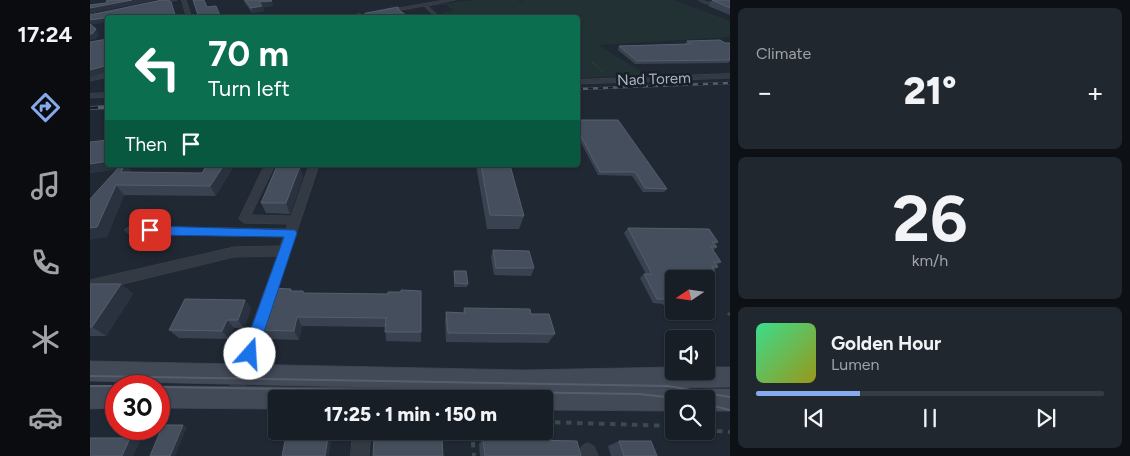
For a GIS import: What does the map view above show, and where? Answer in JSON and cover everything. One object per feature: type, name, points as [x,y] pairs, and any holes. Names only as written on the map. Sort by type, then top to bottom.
[{"type":"main road","points":[[90,370],[243,373],[359,390]]},
{"type":"main road","points":[[380,390],[524,380],[730,377]]},
{"type":"main road","points":[[170,397],[268,395]]},
{"type":"main road","points":[[90,398],[105,398]]},
{"type":"main road","points":[[553,399],[665,400]]},
{"type":"main road","points":[[715,400],[730,400]]},
{"type":"street","points":[[152,4],[174,0]]},
{"type":"street","points":[[184,0],[189,15]]},
{"type":"street","points":[[363,15],[372,10],[453,0]]},
{"type":"street","points":[[424,4],[436,15]]},
{"type":"street","points":[[90,79],[105,76]]},
{"type":"street","name":"Nad Torem","points":[[580,82],[730,76]]},
{"type":"street","points":[[90,96],[105,95]]},
{"type":"street","points":[[270,170],[244,220],[293,227]]},
{"type":"street","points":[[234,397],[285,251],[310,170]]},
{"type":"street","points":[[130,230],[293,227]]},
{"type":"street","points":[[90,286],[234,252],[285,251]]},
{"type":"street","points":[[360,456],[361,440]]},
{"type":"lane","points":[[700,0],[707,3],[727,1],[724,0]]},
{"type":"path","points":[[90,14],[100,9]]},
{"type":"path","points":[[90,14],[106,12]]},
{"type":"path","points":[[99,17],[105,16]]},
{"type":"path","points":[[592,62],[612,80]]},
{"type":"path","points":[[553,422],[665,426]]},
{"type":"path","points":[[715,431],[730,432]]},
{"type":"path","points":[[473,440],[474,456]]},
{"type":"shaded area","points":[[474,0],[517,0],[523,3],[520,0],[674,0],[730,21],[730,37],[598,45],[647,75],[580,78],[580,15],[444,15],[442,12],[453,11],[446,5],[434,5]]},
{"type":"building","points":[[107,0],[132,0],[90,8],[90,5],[106,3]]},
{"type":"building","points":[[168,0],[171,2],[175,15],[105,15],[105,18],[90,20],[90,15]]},
{"type":"building","points":[[193,0],[204,0],[207,7],[216,6],[220,15],[198,15]]},
{"type":"building","points":[[245,0],[272,1],[259,2],[262,6],[251,8]]},
{"type":"building","points":[[712,0],[730,0],[730,8]]},
{"type":"building","points":[[398,7],[406,15],[363,15]]},
{"type":"building","points":[[90,24],[96,29],[92,34],[90,34]]},
{"type":"building","points":[[105,40],[105,66],[90,70],[90,42]]},
{"type":"building","points":[[720,40],[730,43],[730,60],[637,61],[619,46],[691,44],[687,41]]},
{"type":"building","points":[[580,120],[618,120],[667,189],[645,188],[635,172],[600,172],[580,135]]},
{"type":"building","points":[[105,140],[105,162],[90,164],[90,142]]},
{"type":"building","points":[[119,167],[123,167],[121,172],[202,173],[206,167],[223,167],[210,186],[116,185],[97,227],[90,228],[90,199]]},
{"type":"building","points":[[277,167],[300,167],[286,203],[261,203]]},
{"type":"building","points":[[481,167],[511,167],[524,216],[490,215]]},
{"type":"building","points":[[628,228],[709,229],[718,242],[712,242],[717,247],[711,247],[721,262],[714,262],[718,267],[712,267],[714,270],[665,270],[665,299],[657,299],[644,274],[652,274]]},
{"type":"building","points":[[493,250],[529,251],[534,268],[496,268]]},
{"type":"building","points":[[454,271],[466,271],[468,284],[455,283]]},
{"type":"building","points":[[90,284],[121,284],[92,327],[90,327]]},
{"type":"building","points":[[272,288],[291,289],[290,291],[303,291],[303,293],[388,294],[388,292],[401,292],[401,290],[421,291],[421,332],[385,332],[386,318],[297,317],[294,331],[258,330]]},
{"type":"building","points":[[185,299],[245,300],[238,320],[227,320],[222,331],[169,330]]},
{"type":"building","points":[[464,308],[530,309],[531,314],[549,314],[555,334],[448,333],[446,312],[465,313]]},
{"type":"building","points":[[170,425],[183,425],[170,456],[150,456],[157,440],[170,440]]},
{"type":"building","points":[[90,438],[129,440],[122,456],[90,456]]},
{"type":"building","points":[[285,440],[328,440],[325,456],[282,456]]},
{"type":"building","points":[[374,440],[442,440],[443,456],[373,456]]},
{"type":"building","points":[[483,440],[577,441],[581,456],[485,456]]},
{"type":"building","points":[[619,441],[651,441],[657,456],[624,456]]},
{"type":"tram line","points":[[90,376],[668,386],[730,397]]},
{"type":"tram line","points":[[90,386],[105,386]]},
{"type":"tram line","points":[[170,387],[639,394],[665,397]]},
{"type":"tram line","points":[[715,406],[730,410]]},
{"type":"railway","points":[[580,89],[730,83]]},
{"type":"railway","points":[[90,108],[105,107]]},
{"type":"route","points":[[150,230],[291,233],[250,354]]}]
